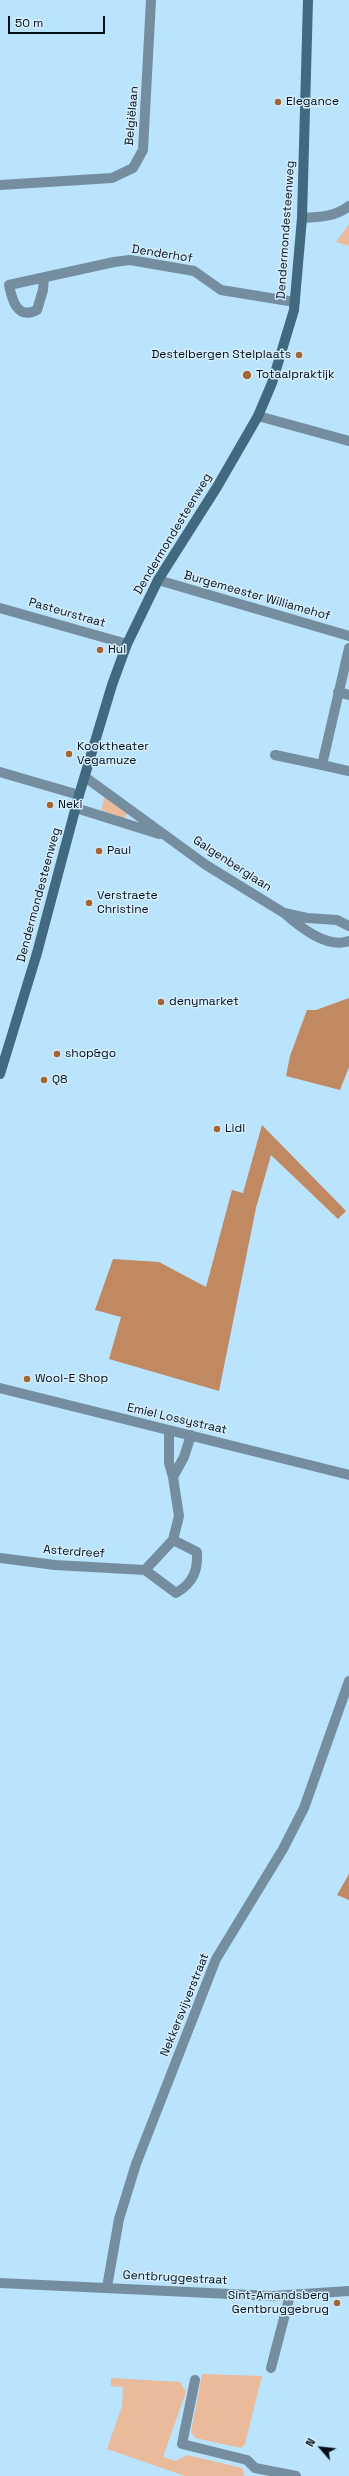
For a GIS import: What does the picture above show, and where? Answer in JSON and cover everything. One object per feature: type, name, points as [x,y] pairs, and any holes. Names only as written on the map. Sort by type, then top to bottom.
[{"type":"main road","name":"Dendermondesteenweg","points":[[0,1074],[29,983],[79,795],[112,685],[127,644],[158,580],[221,480],[258,416],[272,383],[295,302],[302,218],[308,0]]},
{"type":"street","name":"Belgiëlaan","points":[[0,185],[112,178],[133,168],[143,150],[151,0]]},
{"type":"street","points":[[302,218],[323,217],[342,211],[349,206]]},
{"type":"street","name":"Denderhof","points":[[44,277],[130,260],[194,271],[221,290],[295,302]]},
{"type":"street","points":[[258,416],[349,441]]},
{"type":"street","name":"Burgemeester Williamehof","points":[[158,580],[349,636]]},
{"type":"street","name":"Pasteurstraat","points":[[0,608],[127,644]]},
{"type":"street","points":[[322,765],[349,648]]},
{"type":"street","points":[[338,692],[349,695]]},
{"type":"street","points":[[275,755],[349,771]]},
{"type":"street","points":[[0,772],[79,795]]},
{"type":"street","name":"Galgenberglaan","points":[[85,777],[206,865],[284,913],[294,922],[332,943],[341,944],[349,941]]},
{"type":"street","name":"Galgenberglaan","points":[[76,808],[167,836]]},
{"type":"street","name":"Galgenberglaan","points":[[284,913],[307,918],[337,920],[349,926]]},
{"type":"street","name":"Emiel Lossystraat","points":[[0,1388],[349,1475]]},
{"type":"street","points":[[169,1431],[169,1462],[173,1477],[179,1516],[173,1540],[145,1570],[176,1592],[188,1586],[198,1565],[197,1552],[173,1540]]},
{"type":"street","points":[[173,1477],[184,1457],[191,1435]]},
{"type":"street","name":"Asterdreef","points":[[0,1558],[55,1565],[145,1570]]},
{"type":"street","name":"Nekkersvijverstraat","points":[[107,2287],[119,2219],[136,2164],[216,1959],[283,1849],[304,1808],[349,1680]]},
{"type":"street","name":"Gentbruggestraat","points":[[0,2283],[290,2295],[349,2291]]},
{"type":"street","points":[[270,2368],[290,2295]]},
{"type":"street","points":[[195,2380],[182,2444],[247,2460],[255,2468],[296,2476]]},
{"type":"shaded area","points":[[349,224],[349,246],[336,242]]},
{"type":"shaded area","points":[[105,796],[127,813],[124,819],[101,810]]},
{"type":"shaded area","points":[[349,998],[349,1067],[340,1090],[286,1076],[290,1056],[307,1010],[316,1010]]},
{"type":"shaded area","points":[[262,1125],[346,1211],[338,1219],[271,1155],[256,1208],[219,1391],[109,1359],[121,1317],[95,1310],[113,1259],[159,1262],[206,1287],[232,1190],[243,1193]]},
{"type":"shaded area","points":[[349,1874],[349,1900],[337,1895]]},
{"type":"shaded area","points":[[202,2374],[262,2376],[245,2444],[241,2448],[195,2438],[191,2432]]},
{"type":"shaded area","points":[[111,2378],[180,2382],[186,2392],[163,2457],[176,2461],[187,2455],[242,2468],[245,2476],[185,2476],[107,2449],[122,2406],[123,2387],[111,2386]]},
{"type":"place","name":"Elegance","points":[[278,102]]},
{"type":"place","name":"Destelbergen Stelplaats","points":[[299,355]]},
{"type":"place","name":"Totaalpraktijk","points":[[247,375]]},
{"type":"place","name":"Hul","points":[[100,650]]},
{"type":"place","name":"Kooktheater Vegamuze","points":[[69,754]]},
{"type":"place","name":"Neki","points":[[50,805]]},
{"type":"place","name":"Paul","points":[[99,851]]},
{"type":"place","name":"Verstraete Christine","points":[[89,903]]},
{"type":"place","name":"denymarket","points":[[161,1002]]},
{"type":"place","name":"shop&go","points":[[57,1054]]},
{"type":"place","name":"Q8","points":[[44,1080]]},
{"type":"place","name":"Lidl","points":[[217,1129]]},
{"type":"place","name":"Wool-E Shop","points":[[27,1379]]},
{"type":"place","name":"Sint-Amandsberg Gentbruggebrug","points":[[337,2303]]}]
